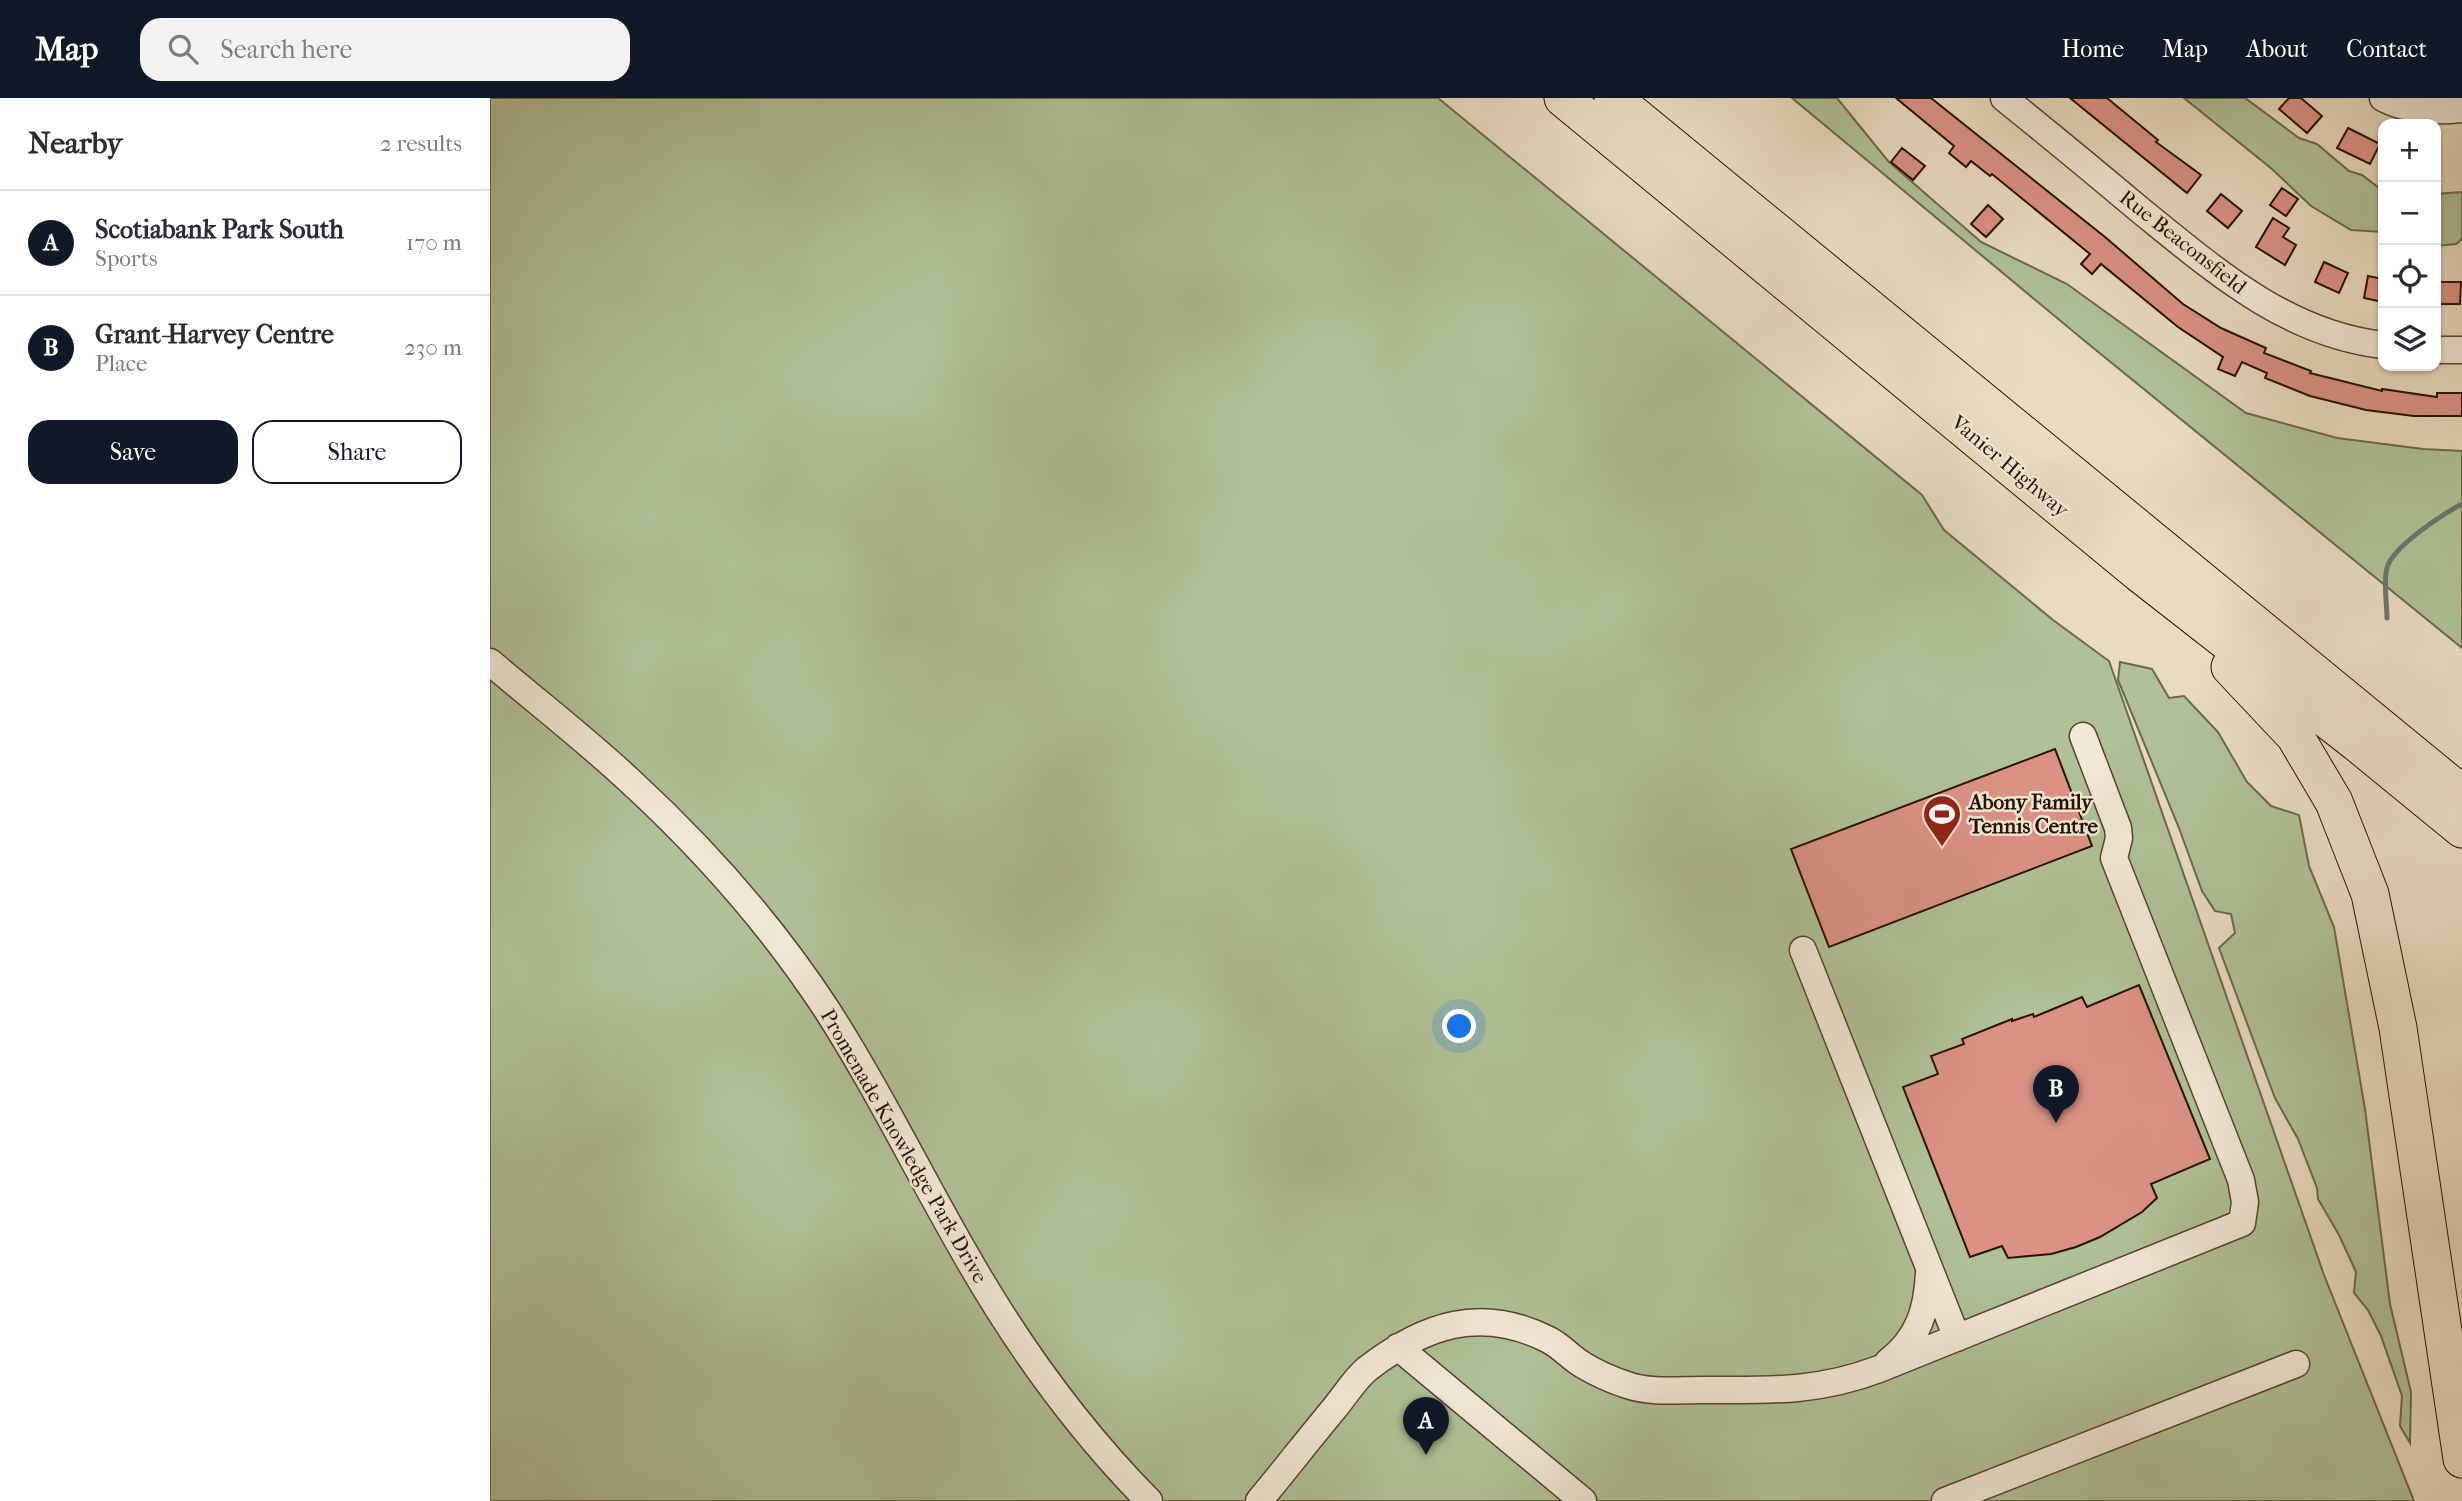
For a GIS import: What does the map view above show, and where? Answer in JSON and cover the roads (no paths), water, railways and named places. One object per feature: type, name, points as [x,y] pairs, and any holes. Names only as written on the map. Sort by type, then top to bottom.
[{"type":"highway","name":"Vanier Highway","points":[[1563,98],[2139,573],[2357,743],[2462,829]]},
{"type":"highway","name":"Vanier Highway","points":[[1613,98],[2462,794]]},
{"type":"highway","points":[[2139,573],[2295,736],[2334,802],[2370,894],[2398,1028],[2462,1460]]},
{"type":"street","name":"Rue Beaconsfield","points":[[2004,98],[2239,289],[2307,325],[2332,335],[2378,344]]},
{"type":"street","points":[[2383,98],[2415,108],[2447,111],[2462,109]]},
{"type":"street","points":[[2441,350],[2462,350]]},
{"type":"street","name":"Promenade Knowledge Park Drive","points":[[490,663],[572,729],[631,782],[692,842],[743,899],[826,1009],[864,1070],[963,1251],[1012,1331],[1058,1398],[1149,1501]]},
{"type":"street","points":[[1259,1501],[1364,1371],[1398,1347],[1434,1329],[1457,1322],[1485,1322],[1514,1327],[1550,1340],[1584,1366],[1629,1386],[1656,1390],[1812,1388],[1846,1381],[1879,1369],[2242,1223],[2245,1202],[2241,1180],[2114,858],[2119,838],[2118,828],[2083,736]]},
{"type":"street","points":[[1803,950],[1957,1338]]},
{"type":"street","points":[[1879,1369],[1909,1342],[1920,1322],[1927,1300],[1929,1266]]},
{"type":"street","points":[[1398,1347],[1583,1501]]},
{"type":"street","points":[[1944,1501],[2296,1364]]},
{"type":"waterway","points":[[2387,618],[2385,580],[2391,560],[2419,532],[2462,504]]},
{"type":"place","name":"Abony Family Tennis Centre","points":[[1942,848]]},
{"type":"place","name":"Grant-Harvey Centre","points":[[2056,1123]]},
{"type":"place","name":"Scotiabank Park South","points":[[1426,1455]]}]
